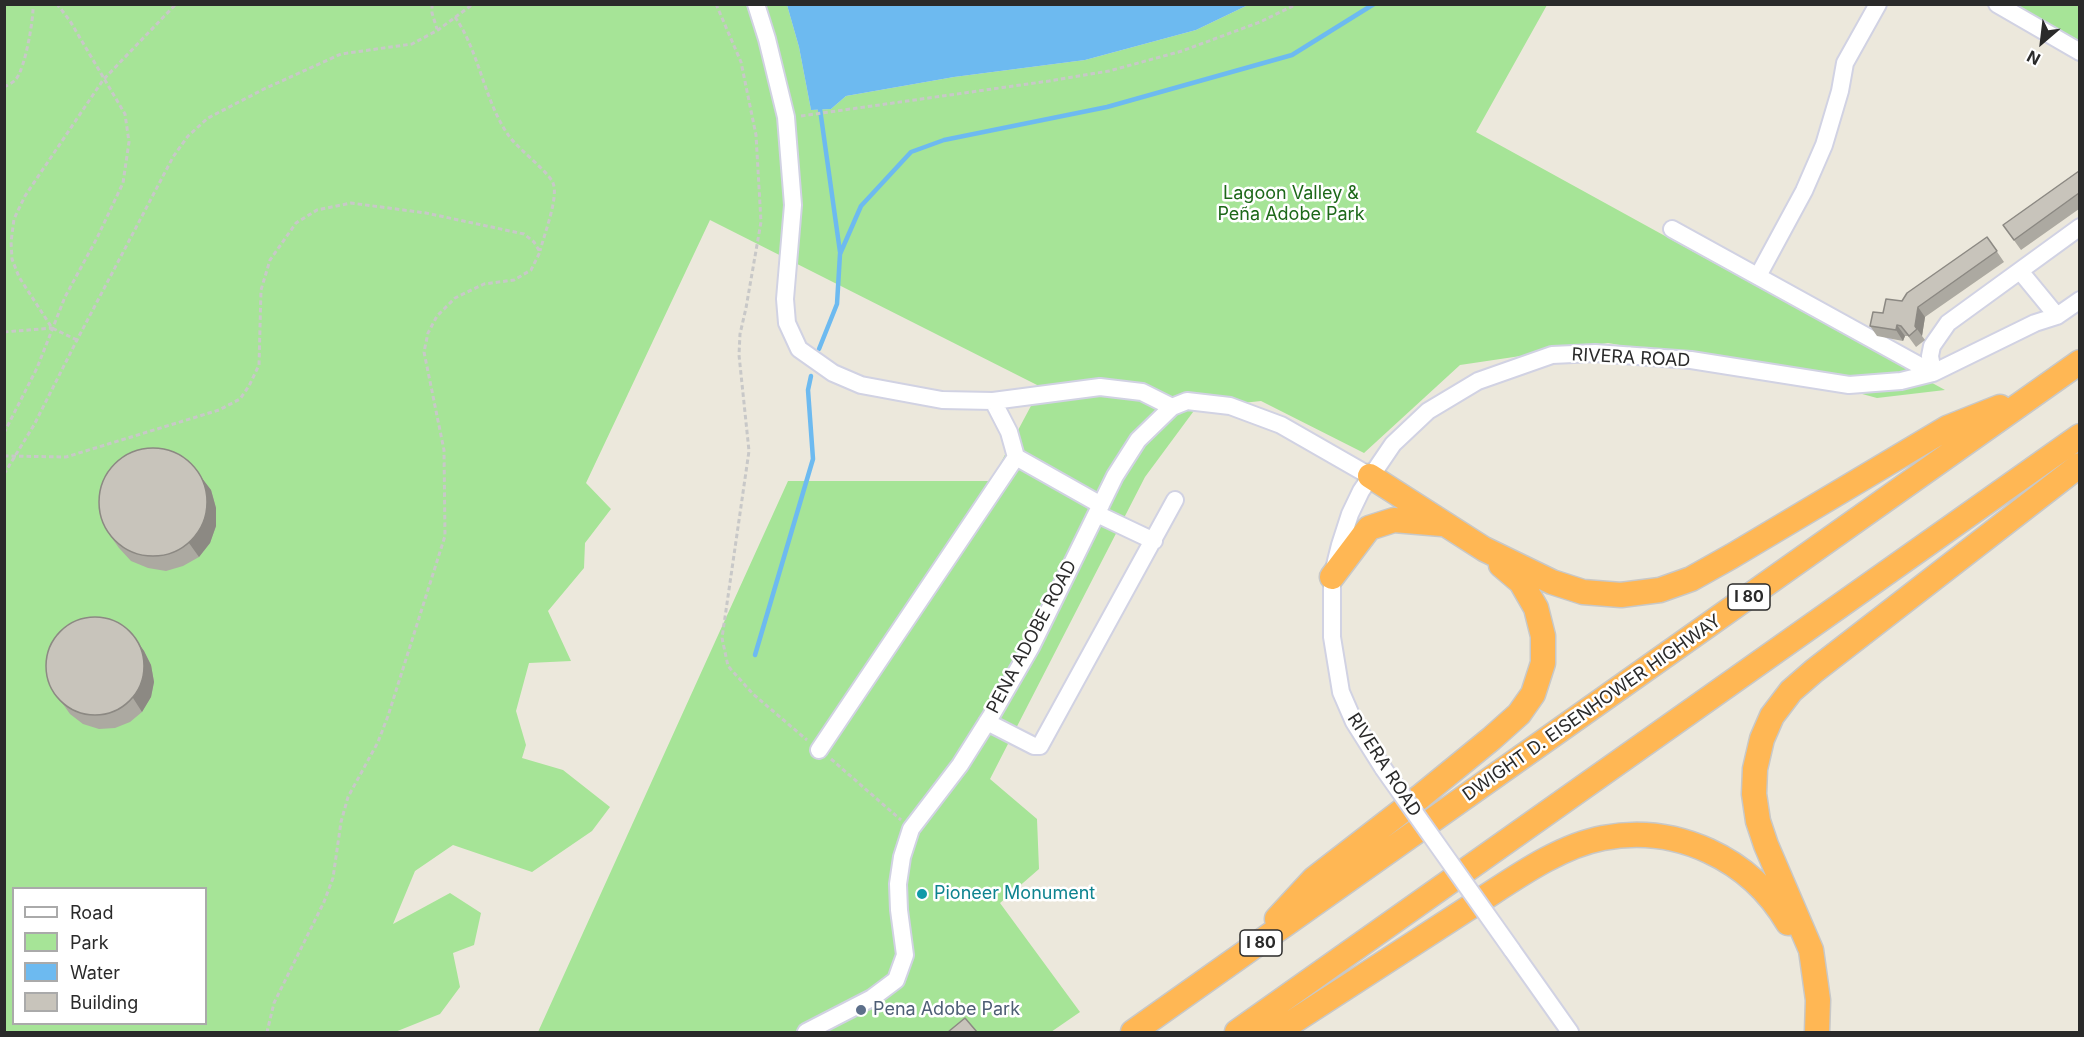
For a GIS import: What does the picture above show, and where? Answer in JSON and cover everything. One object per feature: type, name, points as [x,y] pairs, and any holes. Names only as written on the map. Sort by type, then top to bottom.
[{"type":"highway","name":"DWIGHT D. EISENHOWER HIGHWAY","points":[[1133,1032],[2079,362]]},
{"type":"highway","points":[[1370,476],[1484,549],[1552,582],[1583,592],[1621,595],[1660,590],[1691,579],[1947,428],[2037,393]]},
{"type":"highway","points":[[1237,1032],[2079,436]]},
{"type":"highway","points":[[1817,1032],[1818,1000],[1810,950],[1758,821],[1754,794],[1755,769],[1762,739],[1772,716],[1791,691],[1814,671],[2079,465]]},
{"type":"highway","points":[[1332,578],[1369,528],[1394,520],[1445,524]]},
{"type":"highway","points":[[1245,954],[1314,879],[1491,739],[1519,714],[1533,694],[1543,663],[1543,636],[1536,608],[1521,582],[1484,549]]},
{"type":"highway","points":[[1269,1032],[1292,1023],[1552,857],[1579,844],[1625,835],[1654,835],[1680,840],[1725,858],[1764,889],[1780,909],[1812,970]]},
{"type":"street","points":[[756,4],[786,117],[793,205],[784,299],[787,323],[799,349],[833,373],[861,385],[942,400],[993,401],[1100,387],[1142,392],[1172,407],[1187,401],[1230,406],[1281,425],[1370,476]]},
{"type":"street","points":[[1758,276],[1808,182],[1829,128],[1840,91],[1845,63],[1878,4]]},
{"type":"street","points":[[1997,4],[2079,52]]},
{"type":"street","points":[[1933,373],[1930,357],[1932,346],[1948,323],[2079,227]]},
{"type":"street","points":[[1672,229],[1933,373]]},
{"type":"street","points":[[2020,271],[2057,316]]},
{"type":"street","name":"RIVERA ROAD","points":[[1570,1032],[1383,768],[1354,722],[1341,692],[1332,637],[1332,578],[1350,514],[1370,476],[1393,444],[1428,411],[1478,381],[1552,355],[1595,353],[1691,360],[1849,385],[1901,381],[1933,373],[2034,323],[2057,316],[2079,300]]},
{"type":"street","points":[[993,401],[1009,432],[1016,458],[1154,541]]},
{"type":"street","name":"PENA ADOBE ROAD","points":[[806,1032],[872,998],[896,980],[905,955],[898,884],[902,857],[911,829],[960,765],[1031,647],[1115,476],[1138,440],[1172,407]]},
{"type":"street","points":[[819,750],[1016,458]]},
{"type":"street","points":[[987,722],[1034,746],[1040,746],[1175,500]]},
{"type":"path","points":[[4,87],[17,79],[27,48],[33,4]]},
{"type":"path","points":[[4,433],[37,368],[65,297],[123,183],[129,142],[124,114],[70,21],[57,4]]},
{"type":"path","points":[[52,328],[19,277],[12,259],[11,242],[14,219],[25,196],[103,80],[176,4]]},
{"type":"path","points":[[432,4],[432,13],[438,30]]},
{"type":"path","points":[[4,474],[34,426],[173,157],[188,136],[208,118],[341,54],[412,44],[438,30],[473,4]]},
{"type":"path","points":[[716,4],[741,62],[756,135],[761,222],[740,334],[739,355],[748,451],[722,638],[728,666],[753,694],[911,829]]},
{"type":"path","points":[[810,114],[1109,71],[1182,51],[1260,22],[1297,4]]},
{"type":"path","points":[[267,1032],[274,1003],[324,902],[333,878],[341,822],[348,797],[378,742],[388,716],[445,536],[444,450],[424,352],[428,333],[437,316],[455,298],[484,284],[514,280],[531,270],[540,252],[555,195],[553,182],[509,136],[498,115],[469,40],[455,17]]},
{"type":"path","points":[[4,456],[66,457],[219,410],[240,399],[259,364],[261,290],[270,260],[296,223],[316,210],[351,203],[426,213],[524,234],[534,242],[540,252]]},
{"type":"path","points":[[4,332],[52,328],[77,340]]},
{"type":"green space","name":"Lagoon Valley & Peña Adobe Park","points":[[5,5],[787,5],[799,47],[811,110],[831,109],[846,96],[954,77],[1085,60],[1196,30],[1248,5],[1547,5],[1476,132],[1945,390],[1877,398],[1784,373],[1608,343],[1460,365],[1364,453],[1261,401],[1196,408],[1145,477],[990,779],[1037,819],[1039,869],[1000,903],[1080,1012],[1051,1032],[538,1032],[788,481],[991,481],[1041,387],[710,220],[586,483],[611,509],[585,543],[584,568],[548,611],[571,661],[529,663],[516,711],[526,745],[522,758],[563,770],[610,807],[592,831],[532,872],[453,845],[415,871],[393,924],[450,893],[481,913],[474,945],[453,953],[460,987],[440,1014],[395,1032],[5,1032]]},
{"type":"green space","points":[[2009,5],[2079,5],[2079,42]]},
{"type":"water","points":[[787,4],[1248,5],[1196,30],[1085,60],[954,77],[846,96],[831,109],[811,110],[799,47]]},
{"type":"building","points":[[2079,171],[2079,193],[2014,240],[2003,225]]},
{"type":"building","points":[[1987,237],[1997,251],[1918,307],[1915,326],[1917,329],[1909,336],[1901,326],[1897,325],[1896,330],[1870,326],[1873,312],[1883,313],[1886,299],[1902,301],[1907,293]]},
{"type":"building","points":[[153,448],[174,452],[191,464],[203,481],[207,502],[203,523],[191,540],[174,552],[153,556],[132,552],[115,540],[103,523],[99,502],[103,481],[115,464],[132,452]]},
{"type":"building","points":[[95,617],[114,621],[129,632],[140,647],[144,666],[140,685],[129,700],[114,711],[95,715],[76,711],[61,700],[50,685],[46,666],[50,647],[61,632],[76,621]]},
{"type":"building","points":[[965,1018],[977,1032],[948,1032]]},
{"type":"waterway","points":[[819,349],[837,304],[840,254],[861,206],[911,152],[944,140],[1107,107],[1292,55],[1374,4]]},
{"type":"waterway","points":[[820,109],[840,252]]},
{"type":"waterway","points":[[755,655],[813,459],[808,390],[811,376]]},
{"type":"place","name":"Pioneer Monument","points":[[922,894]]},
{"type":"place","name":"Pena Adobe Park","points":[[861,1010]]}]
